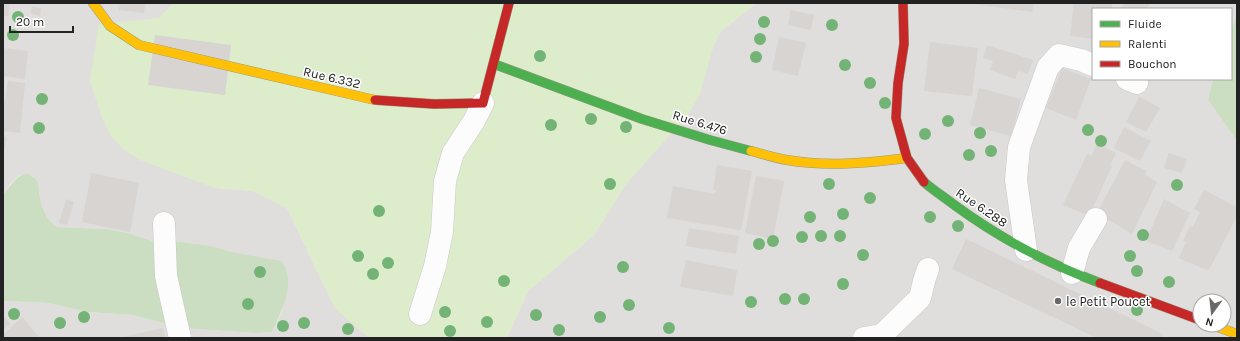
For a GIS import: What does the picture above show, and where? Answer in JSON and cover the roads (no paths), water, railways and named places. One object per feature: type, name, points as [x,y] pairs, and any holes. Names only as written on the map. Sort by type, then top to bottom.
[{"type":"street","name":"Rue 6.332","points":[[93,3],[110,26],[138,45],[379,101],[434,104],[483,103]]},
{"type":"street","points":[[420,314],[435,266],[442,232],[445,182],[453,153],[474,121],[483,103],[509,3]]},
{"type":"street","name":"Rue 6.288","points":[[903,3],[904,44],[898,83],[896,118],[907,158],[926,183],[978,222],[1026,250],[1072,273],[1192,317]]},
{"type":"street","points":[[1026,250],[1016,180],[1019,146],[1048,67],[1059,55],[1092,65]]},
{"type":"street","name":"Rue 6.476","points":[[494,64],[642,119],[710,140],[787,160],[821,163],[867,163],[907,158]]},
{"type":"street","points":[[1072,273],[1079,248],[1096,219]]},
{"type":"street","points":[[164,223],[166,276],[180,338]]},
{"type":"street","points":[[879,337],[920,298],[928,269]]},
{"type":"place","name":"le Petit Poucet","points":[[1058,301]]}]
